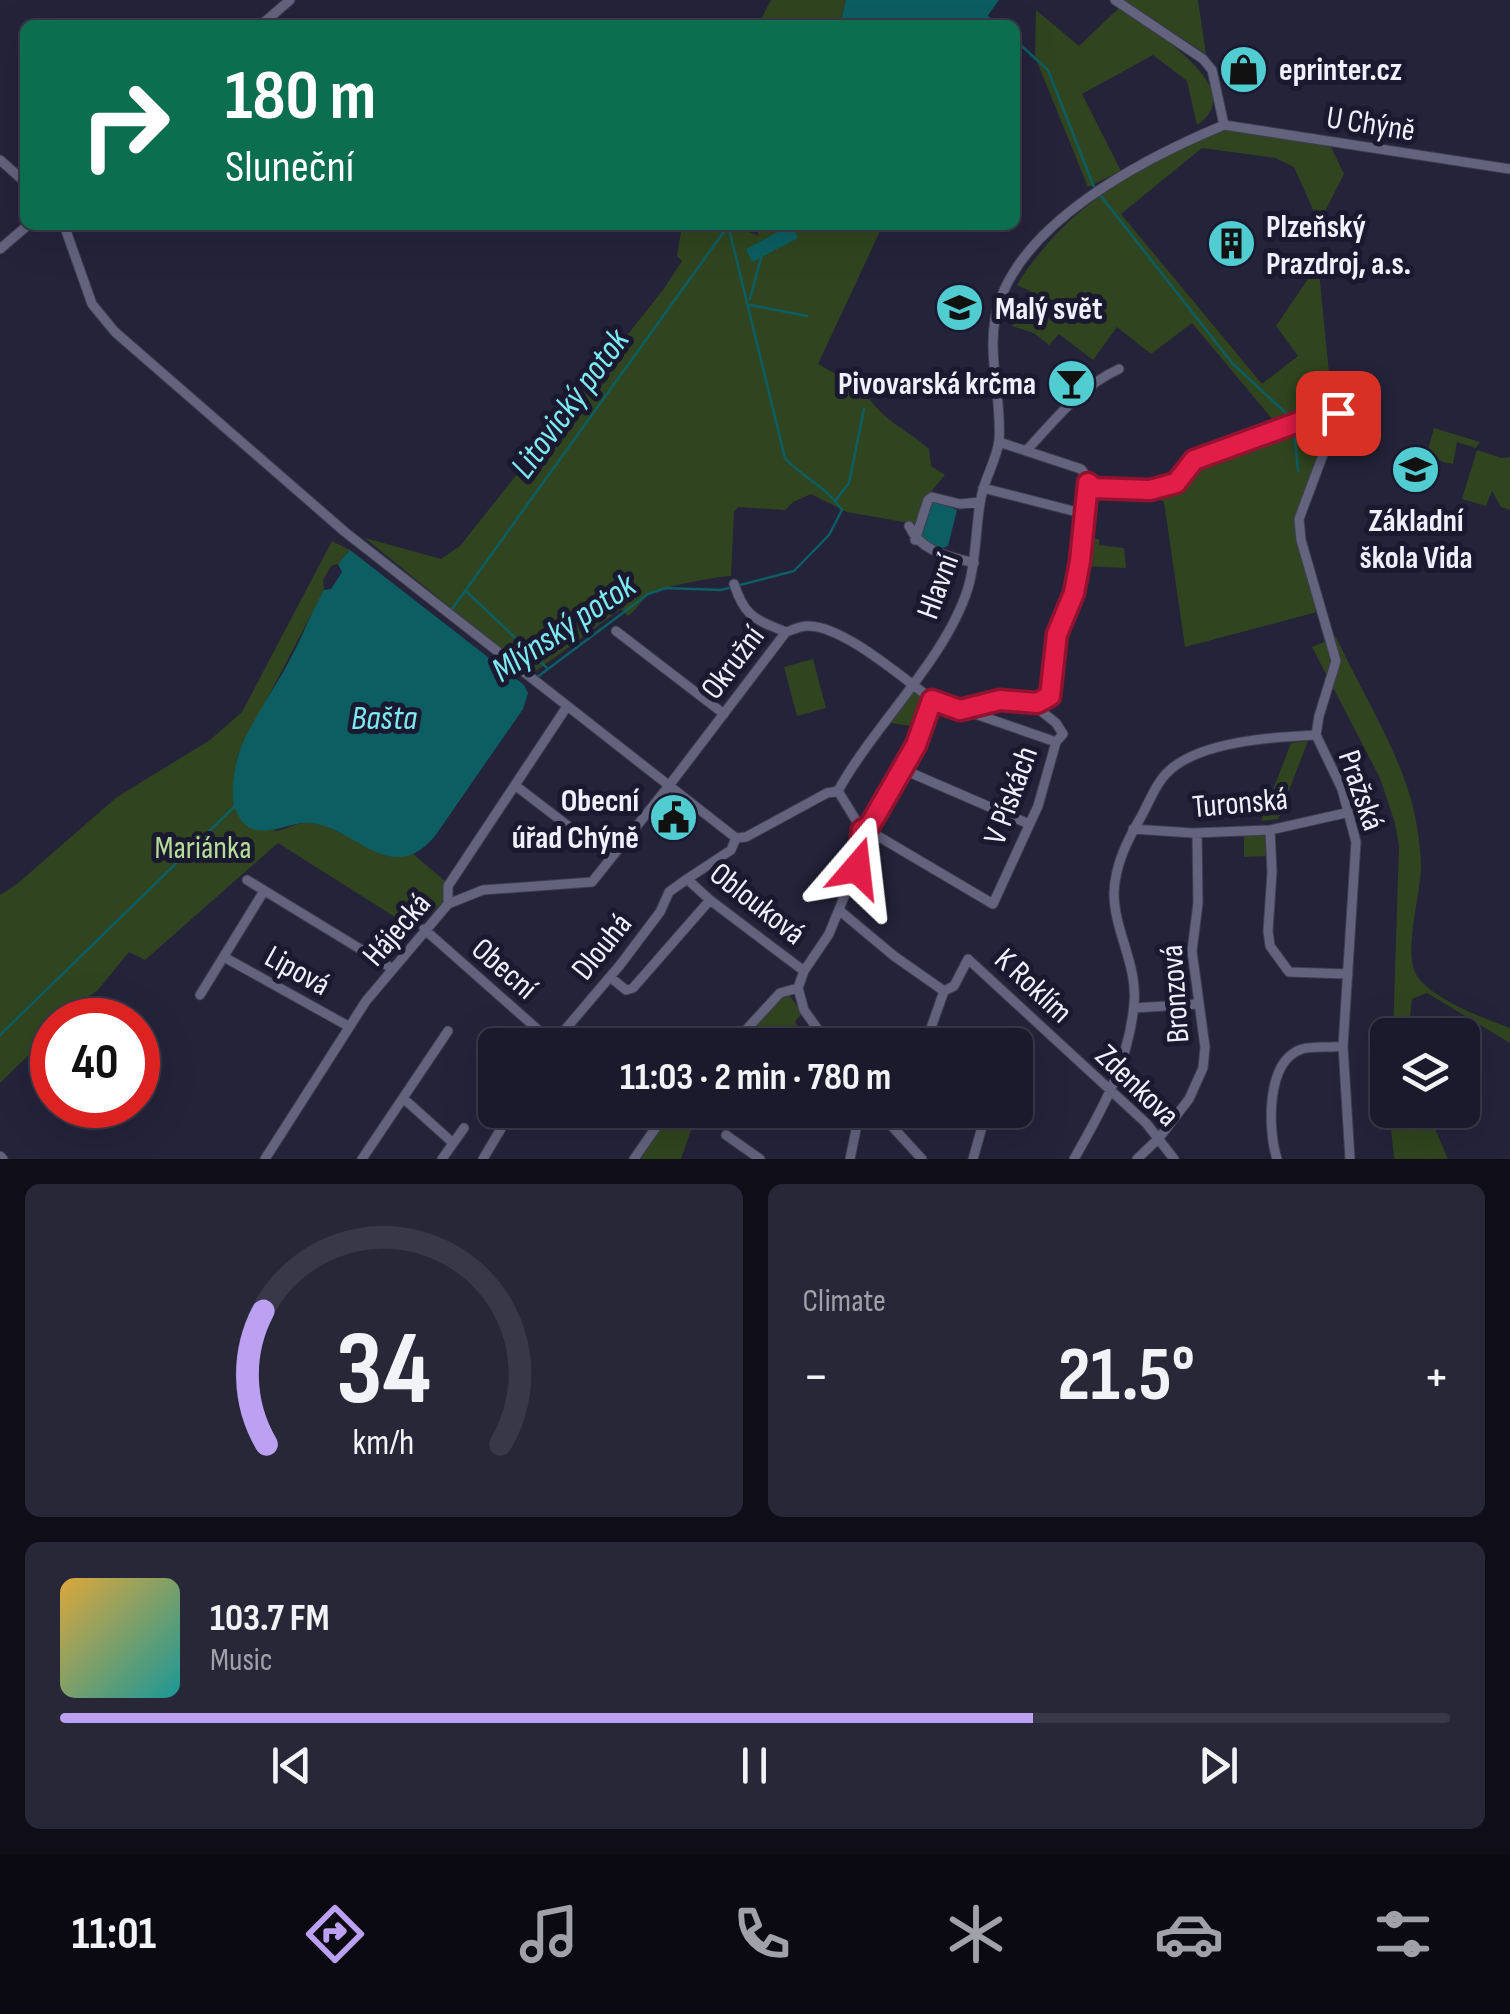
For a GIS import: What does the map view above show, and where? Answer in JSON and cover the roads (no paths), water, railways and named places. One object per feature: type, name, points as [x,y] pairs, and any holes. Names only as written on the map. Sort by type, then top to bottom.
[{"type":"street","points":[[267,20],[290,0]]},
{"type":"street","points":[[1115,0],[1203,59],[1212,70],[1224,125]]},
{"type":"street","name":"U Chýně","points":[[1224,125],[1510,169]]},
{"type":"street","name":"Hlavní","points":[[838,792],[935,653],[961,608],[974,564],[983,488],[999,442],[995,319],[1012,275],[1046,236],[1099,188],[1164,150],[1224,125]]},
{"type":"street","points":[[0,249],[22,230]]},
{"type":"street","points":[[66,230],[92,304],[115,332],[345,532],[736,838],[827,793],[838,792],[862,830],[857,868],[829,934],[804,970],[798,988],[804,1010],[816,1028]]},
{"type":"street","points":[[1026,452],[1064,409],[1100,378],[1119,369]]},
{"type":"street","name":"Pražská","points":[[1346,393],[1298,519],[1336,661],[1316,735],[1350,812],[1358,859],[1343,1046],[1350,1159]]},
{"type":"street","points":[[999,442],[1081,469],[1094,488],[1150,490],[1176,483],[1194,460],[1310,418],[1338,413]]},
{"type":"street","points":[[960,710],[1000,700],[1037,703],[1050,696],[1054,687],[1054,646],[1074,593],[1080,561],[1088,483]]},
{"type":"street","points":[[983,488],[1084,514]]},
{"type":"street","points":[[915,540],[932,497],[960,504],[980,502]]},
{"type":"street","points":[[909,526],[915,540],[933,551],[974,564]]},
{"type":"street","points":[[734,584],[742,607],[762,622],[786,632]]},
{"type":"street","name":"Okružní","points":[[668,787],[786,632],[807,626],[874,655],[932,700],[1056,742]]},
{"type":"street","points":[[616,631],[724,714]]},
{"type":"street","points":[[862,830],[870,825],[916,745],[932,700]]},
{"type":"street","points":[[448,904],[448,886],[566,708]]},
{"type":"street","name":"V Pískách","points":[[862,830],[992,904],[1038,806],[1056,742],[1063,734],[1042,711]]},
{"type":"street","points":[[1074,1159],[1112,1093],[1134,1008],[1135,980],[1114,894],[1118,866],[1134,829],[1170,769],[1207,750],[1316,735]]},
{"type":"street","points":[[902,769],[1029,824]]},
{"type":"street","points":[[516,786],[610,858]]},
{"type":"street","name":"Hájecká","points":[[265,1159],[348,1026],[448,904],[483,890],[592,882],[668,787]]},
{"type":"street","name":"Turonská","points":[[1134,829],[1196,833],[1270,830],[1350,812]]},
{"type":"street","points":[[1270,830],[1270,946],[1290,972],[1348,974]]},
{"type":"street","name":"Bronzová","points":[[1137,1159],[1159,1138],[1189,1098],[1202,1068],[1205,1047],[1192,951],[1198,903],[1196,833]]},
{"type":"street","name":"Oblouková","points":[[736,838],[731,850],[687,879],[804,970]]},
{"type":"street","name":"Dlouhá","points":[[566,1028],[660,912],[669,892],[687,879]]},
{"type":"street","points":[[247,880],[392,969]]},
{"type":"street","points":[[200,995],[264,891]]},
{"type":"street","points":[[610,977],[622,989],[632,988],[710,900]]},
{"type":"street","points":[[839,910],[944,991],[931,1028]]},
{"type":"street","name":"Obecní","points":[[424,929],[534,1028]]},
{"type":"street","name":"Lipová","points":[[224,957],[348,1026]]},
{"type":"street","name":"K Roklím","points":[[944,991],[954,986],[968,959],[1065,1049]]},
{"type":"street","points":[[748,1028],[780,993],[798,988]]},
{"type":"street","points":[[1134,1008],[1197,1004]]},
{"type":"street","points":[[376,1159],[364,1155],[448,1031]]},
{"type":"street","points":[[1278,1159],[1270,1108],[1284,1066],[1303,1049],[1343,1046]]},
{"type":"street","name":"Zdenkova","points":[[1065,1049],[1159,1138],[1174,1159]]},
{"type":"street","points":[[403,1098],[452,1143]]},
{"type":"street","points":[[442,1159],[464,1128]]},
{"type":"street","points":[[482,1159],[501,1128]]},
{"type":"street","points":[[634,1159],[656,1128]]},
{"type":"street","points":[[850,1159],[856,1128]]},
{"type":"street","points":[[893,1128],[922,1159]]},
{"type":"street","points":[[972,1159],[982,1128]]},
{"type":"street","points":[[726,1135],[760,1159]]},
{"type":"water","points":[[846,0],[999,0],[985,20],[841,20]]},
{"type":"water","points":[[782,230],[794,230],[798,238],[752,262],[746,249]]},
{"type":"water","points":[[936,500],[957,510],[948,546],[940,549],[926,544],[920,535],[931,503]]},
{"type":"water","name":"Bašta","points":[[350,550],[524,685],[528,693],[523,709],[435,836],[419,851],[404,857],[374,851],[312,823],[269,830],[249,827],[240,819],[233,800],[236,765],[245,738],[324,590],[331,589],[342,572],[338,564]]},
{"type":"waterway","points":[[987,17],[991,20]]},
{"type":"waterway","points":[[1020,45],[1048,70],[1094,187]]},
{"type":"waterway","points":[[1100,195],[1233,364],[1288,415]]},
{"type":"waterway","name":"Litovický potok","points":[[452,609],[725,230]]},
{"type":"waterway","name":"Mlýnský potok","points":[[536,678],[648,594],[666,588],[721,590],[794,571],[829,535],[842,510],[785,458],[729,230]]},
{"type":"waterway","points":[[750,299],[762,254]]},
{"type":"waterway","points":[[750,305],[807,316]]},
{"type":"waterway","points":[[835,501],[849,483],[864,409]]},
{"type":"waterway","points":[[1294,430],[1298,471]]},
{"type":"waterway","points":[[466,591],[547,668]]},
{"type":"waterway","name":"Litovický potok","points":[[0,1035],[235,806]]},
{"type":"place","name":"eprinter.cz","points":[[1244,69]]},
{"type":"place","name":"Plzeňský Prazdroj, a.s.","points":[[1231,244]]},
{"type":"place","name":"Malý svět","points":[[960,308]]},
{"type":"place","name":"Pivovarská krčma","points":[[1071,383]]},
{"type":"place","name":"Základní škola Vida","points":[[1416,470]]},
{"type":"place","name":"Obecní úřad Chýně","points":[[674,818]]},
{"type":"park label","name":"Mariánka","points":[[203,847]]}]
